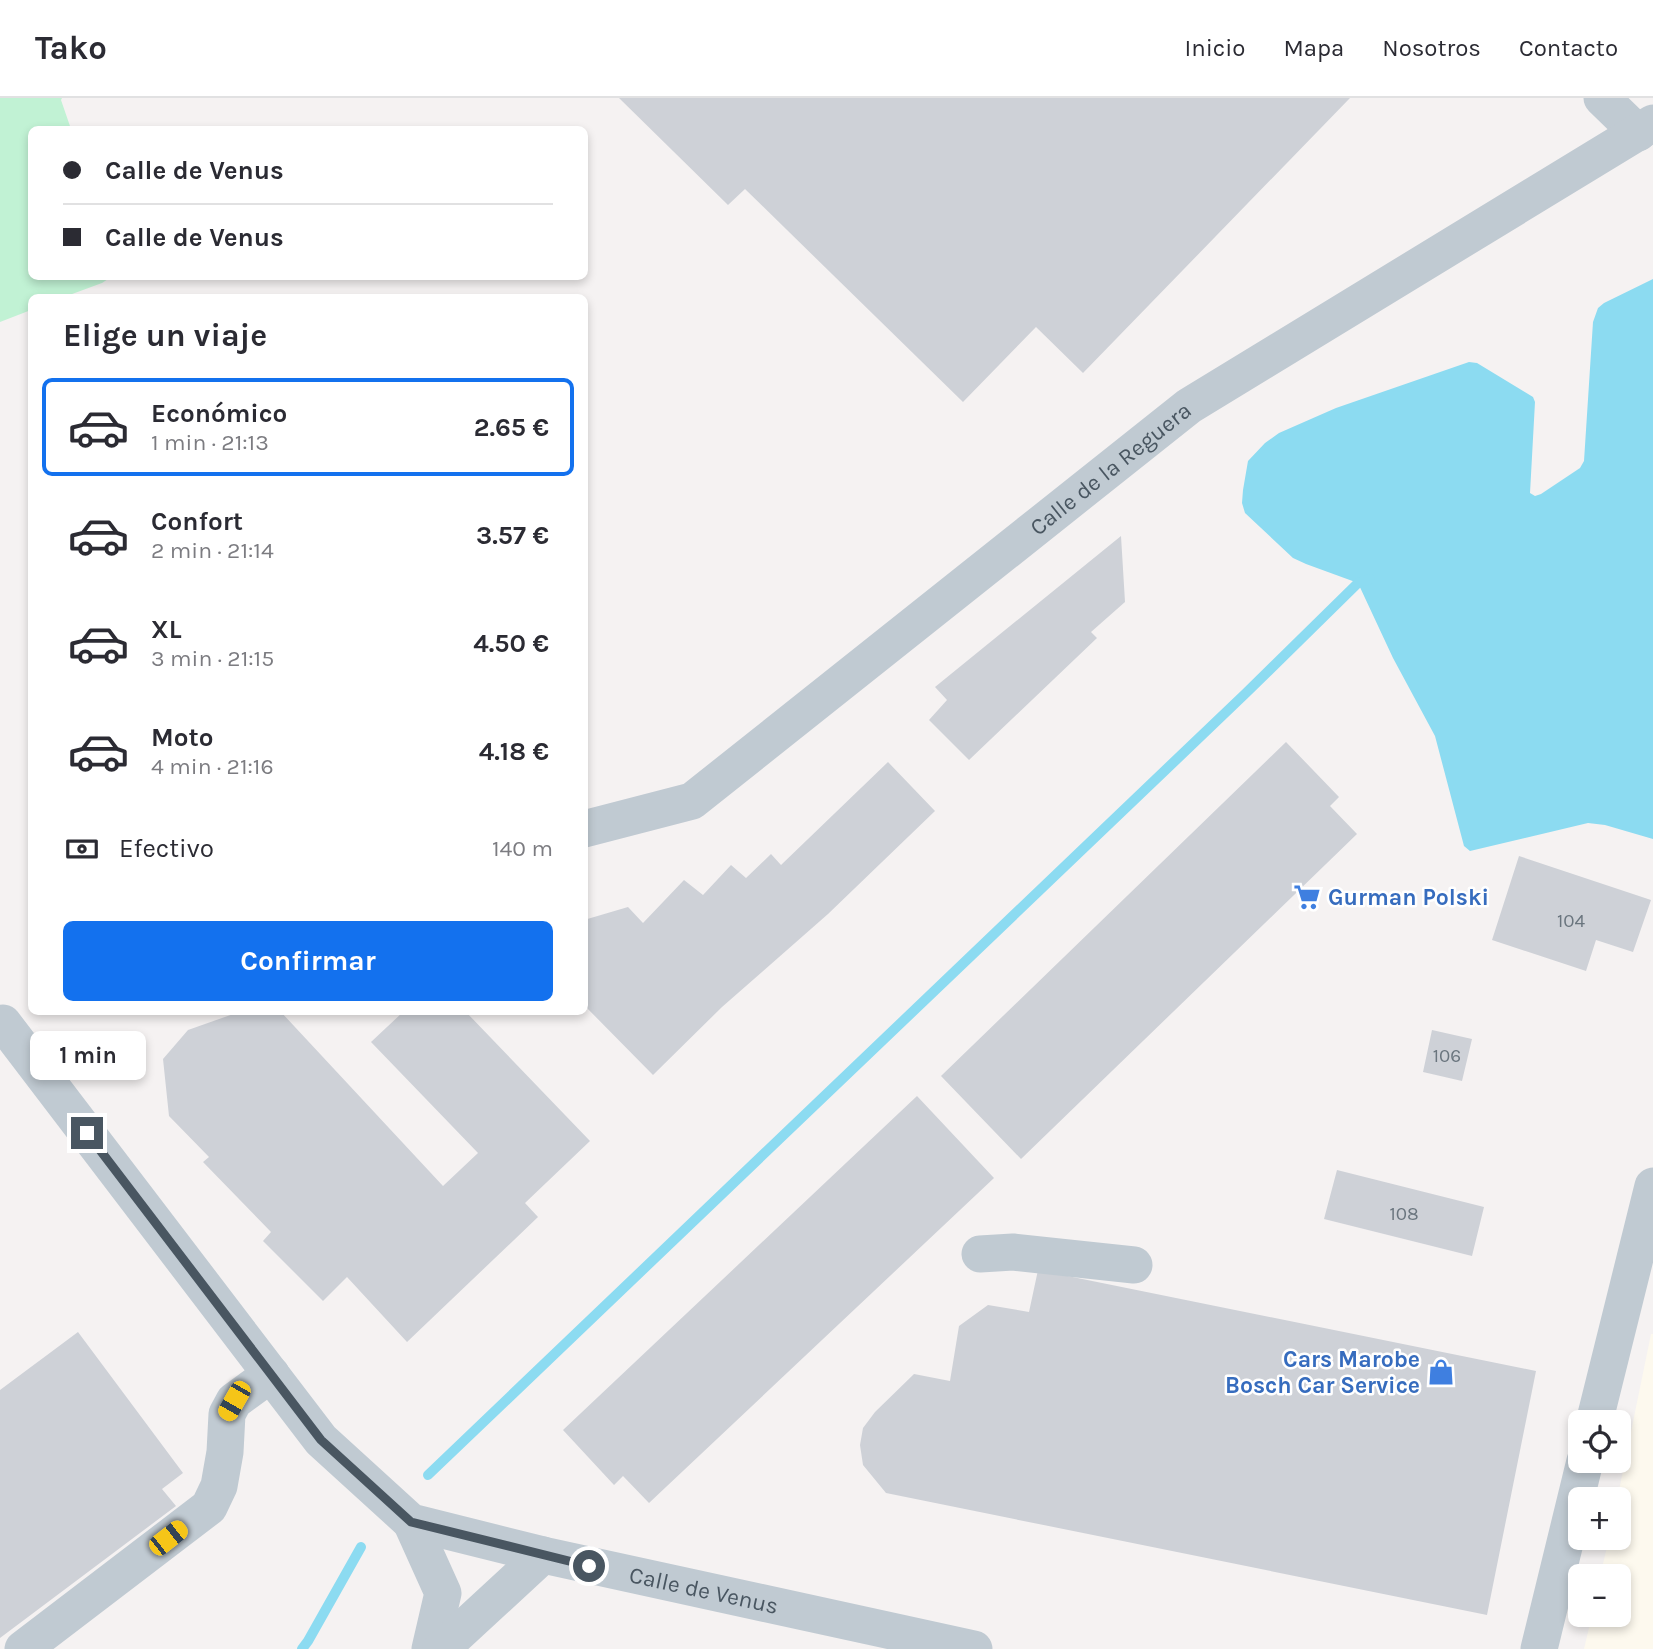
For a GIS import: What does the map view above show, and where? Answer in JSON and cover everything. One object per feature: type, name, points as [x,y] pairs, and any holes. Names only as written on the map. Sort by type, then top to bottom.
[{"type":"street","points":[[1602,98],[1646,128]]},
{"type":"street","name":"Calle de la Reguera","points":[[588,828],[692,801],[1189,406],[1646,128]]},
{"type":"street","name":"Calle de Venus","points":[[11,1019],[321,1440],[411,1522],[543,1555],[821,1633],[974,1649]]},
{"type":"street","points":[[1597,1410],[1653,1186]]},
{"type":"street","points":[[981,1254],[1013,1252],[1134,1265]]},
{"type":"street","points":[[23,1649],[209,1507],[219,1486],[225,1452],[227,1413],[234,1401],[271,1374]]},
{"type":"street","points":[[1539,1649],[1582,1473]]},
{"type":"street","points":[[411,1522],[443,1593],[430,1649]]},
{"type":"street","points":[[442,1649],[543,1555]]},
{"type":"shaded area","points":[[1653,1334],[1653,1649],[1584,1649],[1589,1627],[1631,1627],[1631,1564],[1603,1564],[1606,1550],[1631,1550],[1631,1487],[1620,1487],[1623,1473],[1631,1473],[1631,1432]]},
{"type":"green space","points":[[0,98],[62,98],[70,126],[28,126],[28,280],[106,280],[72,294],[28,294],[28,311],[0,322]]},
{"type":"water","points":[[1653,279],[1653,839],[1605,825],[1588,823],[1470,851],[1464,846],[1435,736],[1393,658],[1358,583],[1293,558],[1245,513],[1242,503],[1248,461],[1279,433],[1336,408],[1469,362],[1477,363],[1533,397],[1535,402],[1530,493],[1535,496],[1541,494],[1580,468],[1584,461],[1593,322],[1598,308]]},
{"type":"building","points":[[619,98],[1350,98],[1083,373],[1036,327],[963,402],[745,189],[728,205]]},
{"type":"building","points":[[1121,536],[1125,602],[1091,632],[1097,638],[969,760],[929,720],[947,700],[935,687]]},
{"type":"building","points":[[1286,742],[1339,797],[1330,806],[1357,834],[1021,1159],[941,1076]]},
{"type":"building","points":[[888,762],[935,811],[828,914],[722,1007],[653,1075],[588,1009],[588,919],[628,907],[643,923],[684,880],[703,895],[731,865],[746,878],[771,854],[781,865]]},
{"type":"building","points":[[1519,856],[1651,900],[1633,952],[1596,940],[1586,971],[1492,940]]},
{"type":"building","points":[[230,1015],[284,1015],[443,1186],[478,1153],[371,1042],[400,1015],[469,1015],[590,1141],[525,1203],[538,1217],[407,1342],[347,1277],[323,1301],[263,1241],[271,1232],[203,1162],[209,1157],[169,1116],[163,1059],[188,1030]]},
{"type":"building","points":[[1432,1030],[1472,1039],[1462,1081],[1423,1072]]},
{"type":"building","points":[[917,1096],[994,1178],[649,1503],[623,1476],[614,1485],[563,1430]]},
{"type":"building","points":[[1337,1170],[1484,1207],[1472,1256],[1324,1219]]},
{"type":"building","points":[[1038,1270],[1536,1371],[1487,1615],[886,1493],[863,1465],[860,1445],[863,1428],[875,1412],[914,1374],[950,1381],[959,1326],[988,1305],[1029,1312]]},
{"type":"building","points":[[78,1332],[183,1473],[162,1489],[176,1506],[0,1638],[0,1390]]},
{"type":"waterway","points":[[428,1475],[1358,583],[1370,579]]},
{"type":"waterway","points":[[302,1649],[361,1547]]},
{"type":"place","name":"Gurman Polski","points":[[1307,897]]},
{"type":"place","name":"Cars Marobe Bosch Car Service","points":[[1441,1372]]},
{"type":"route","points":[[87,1133],[321,1440],[411,1522],[589,1566]]}]
